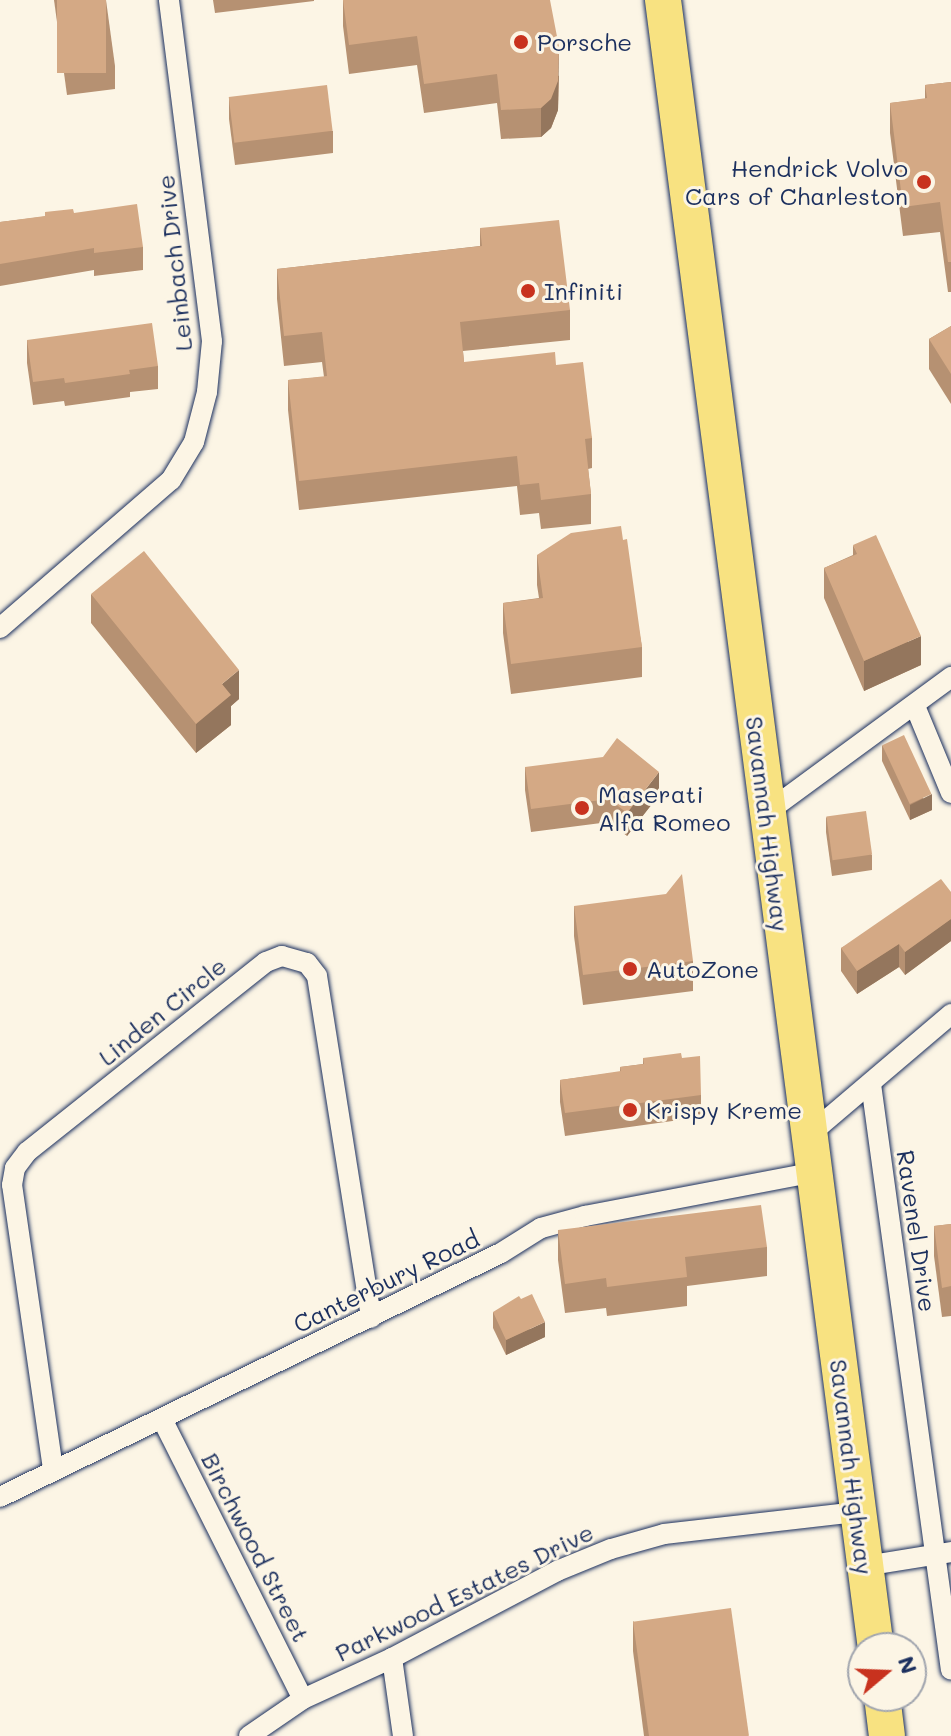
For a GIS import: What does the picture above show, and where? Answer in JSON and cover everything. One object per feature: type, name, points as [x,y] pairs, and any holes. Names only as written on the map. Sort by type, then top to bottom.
[{"type":"highway","name":"Savannah Highway","points":[[663,0],[874,1632]]},
{"type":"highway","points":[[884,1712],[887,1736]]},
{"type":"street","name":"Leinbach Drive","points":[[0,628],[171,480],[194,442],[207,392],[212,341],[169,0]]},
{"type":"street","points":[[766,813],[951,677]]},
{"type":"street","points":[[915,706],[951,793]]},
{"type":"street","name":"Linden Circle","points":[[53,1469],[12,1185],[15,1168],[27,1152],[206,1009],[266,962],[282,956],[307,963],[317,976],[371,1318]]},
{"type":"street","points":[[809,1135],[951,1014]]},
{"type":"street","name":"Ravenel Drive","points":[[871,1084],[943,1553],[951,1670]]},
{"type":"street","name":"Canterbury Road","points":[[0,1497],[371,1318],[501,1253],[541,1228],[585,1216],[815,1172]]},
{"type":"street","name":"Birchwood Street","points":[[162,1419],[303,1699]]},
{"type":"street","name":"Parkwood Estates Drive","points":[[249,1736],[303,1699],[392,1658],[557,1571],[611,1549],[664,1534],[858,1512]]},
{"type":"street","points":[[865,1566],[943,1553]]},
{"type":"street","points":[[392,1658],[403,1736]]},
{"type":"building","points":[[57,0],[106,0],[106,73],[57,73]]},
{"type":"building","points":[[343,0],[550,0],[559,47],[558,81],[551,99],[541,108],[501,110],[497,74],[424,84],[417,36],[349,45]]},
{"type":"building","name":"Hendrick Volvo Cars of Charleston","points":[[951,82],[951,262],[948,262],[940,202],[903,207],[890,103],[927,98],[925,85]]},
{"type":"building","points":[[327,85],[333,131],[234,143],[229,97]]},
{"type":"building","points":[[137,204],[143,247],[94,253],[94,248],[0,264],[0,222],[45,216],[45,212],[73,209],[74,213]]},
{"type":"building","points":[[559,220],[570,310],[460,322],[464,362],[555,352],[556,365],[583,362],[592,438],[585,439],[591,494],[541,500],[539,483],[520,485],[517,456],[299,481],[288,380],[327,376],[322,332],[284,336],[277,269],[482,246],[480,228]]},
{"type":"building","points":[[152,323],[158,366],[129,370],[130,374],[65,383],[64,378],[33,382],[27,340]]},
{"type":"building","points":[[951,326],[951,374],[929,339]]},
{"type":"building","points":[[621,526],[623,540],[627,539],[642,647],[511,664],[503,603],[543,598],[537,555],[571,533]]},
{"type":"building","points":[[876,535],[921,636],[864,661],[824,568],[857,554],[853,545]]},
{"type":"building","points":[[144,551],[239,670],[222,684],[231,695],[196,724],[91,594]]},
{"type":"building","points":[[904,735],[931,794],[910,804],[882,745]]},
{"type":"building","points":[[617,738],[659,772],[627,813],[609,799],[531,809],[525,767],[603,757]]},
{"type":"building","points":[[866,811],[872,855],[833,860],[826,817]]},
{"type":"building","points":[[682,874],[693,961],[583,975],[574,906],[666,894]]},
{"type":"building","points":[[941,879],[951,892],[951,919],[905,952],[899,944],[857,971],[841,948]]},
{"type":"building","points":[[681,1053],[682,1058],[700,1056],[701,1095],[565,1113],[560,1080],[621,1071],[620,1067],[644,1064],[643,1058]]},
{"type":"building","points":[[761,1205],[767,1247],[685,1257],[687,1277],[607,1287],[606,1278],[565,1284],[558,1230]]},
{"type":"building","points":[[951,1224],[951,1286],[942,1288],[934,1226]]},
{"type":"building","points":[[532,1294],[545,1322],[506,1340],[493,1312],[519,1296],[521,1299]]},
{"type":"building","points":[[731,1608],[749,1736],[649,1736],[633,1622]]},
{"type":"place","name":"Porsche","points":[[521,42]]},
{"type":"place","name":"Hendrick Volvo Cars of Charleston","points":[[924,182]]},
{"type":"place","name":"Infiniti","points":[[528,291]]},
{"type":"place","name":"Maserati Alfa Romeo","points":[[582,808]]},
{"type":"place","name":"AutoZone","points":[[630,969]]},
{"type":"place","name":"Krispy Kreme","points":[[630,1110]]}]
